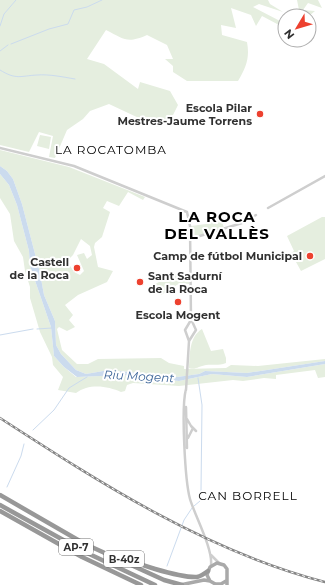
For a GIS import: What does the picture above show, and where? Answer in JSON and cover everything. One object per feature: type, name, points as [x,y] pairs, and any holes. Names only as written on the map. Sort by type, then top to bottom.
[{"type":"highway","name":"B-40z","points":[[0,495],[85,544],[162,580],[181,585]]},
{"type":"highway","name":"AP-7","points":[[0,505],[85,552],[155,585]]},
{"type":"highway","name":"AP-7","points":[[0,511],[82,557],[141,585]]},
{"type":"highway","name":"B-40z","points":[[68,534],[110,554],[153,568],[195,577],[208,571]]},
{"type":"main road","points":[[181,585],[197,581],[210,581],[216,585],[227,584],[227,569],[220,563],[211,565],[208,571],[210,581]]},
{"type":"street","points":[[0,148],[74,166],[185,210],[190,220],[191,319],[196,330],[189,341]]},
{"type":"street","points":[[268,208],[325,176]]},
{"type":"street","points":[[190,238],[242,223],[256,215]]},
{"type":"street","points":[[191,319],[185,330],[189,341],[185,412],[185,440],[189,495],[211,555],[211,565]]},
{"type":"street","points":[[187,326],[193,326]]},
{"type":"street","points":[[187,335],[193,335]]},
{"type":"street","points":[[185,412],[192,427],[196,431],[192,432],[189,436],[186,451]]},
{"type":"street","points":[[185,412],[187,430],[186,451]]},
{"type":"street","points":[[185,440],[187,430],[192,427]]},
{"type":"street","points":[[187,430],[192,432]]},
{"type":"street","points":[[211,555],[220,563]]},
{"type":"green space","points":[[0,0],[268,0],[270,4],[277,8],[277,10],[259,4],[253,7],[277,19],[277,24],[262,16],[256,26],[251,15],[231,8],[236,28],[221,25],[222,35],[247,42],[247,62],[238,81],[187,81],[173,72],[173,66],[165,59],[173,59],[167,45],[147,35],[130,40],[117,36],[106,30],[87,59],[104,64],[138,89],[140,82],[170,91],[178,105],[173,115],[158,127],[109,104],[90,111],[83,119],[67,130],[55,158],[49,157],[53,136],[39,132],[29,152],[0,145]]},
{"type":"green space","points":[[297,0],[318,0],[322,8],[308,3],[304,8],[299,8]]},
{"type":"green space","points":[[40,135],[51,137],[49,149],[37,146]]},
{"type":"green space","points":[[0,150],[69,167],[145,197],[143,200],[128,192],[119,206],[107,201],[103,208],[110,212],[102,237],[95,243],[94,247],[98,267],[113,271],[107,282],[78,295],[65,305],[73,315],[69,320],[75,327],[67,331],[59,327],[57,329],[62,350],[77,364],[88,364],[98,359],[161,358],[169,363],[184,366],[184,369],[226,368],[231,365],[258,366],[325,359],[325,361],[247,373],[205,371],[199,374],[177,377],[109,370],[86,374],[76,370],[61,354],[56,345],[55,321],[44,295],[40,273],[22,204],[13,179],[7,171],[0,166]],"holes":[[[81,239],[90,246],[92,255],[87,259],[84,253],[77,255],[84,271],[80,275],[74,272],[67,261],[73,255]]]},
{"type":"green space","points":[[0,174],[9,185],[17,205],[29,251],[30,266],[51,327],[54,356],[76,377],[123,375],[179,381],[212,374],[247,377],[325,364],[325,377],[318,378],[315,370],[276,375],[276,379],[264,378],[243,381],[233,380],[179,386],[133,383],[127,385],[125,391],[121,392],[98,386],[87,388],[76,393],[58,390],[63,377],[53,365],[52,357],[40,332],[30,298],[30,287],[25,271],[23,257],[14,241],[10,214],[0,198]]},
{"type":"green space","points":[[322,217],[325,217],[325,259],[301,271],[291,253],[294,251],[287,236]]},
{"type":"green space","points":[[221,219],[224,228],[194,237],[192,236],[191,226],[206,224]]},
{"type":"green space","points":[[183,273],[185,278],[190,278],[189,284],[180,283],[161,295],[155,284],[175,274]]},
{"type":"green space","points":[[202,329],[211,351],[223,349],[226,363],[206,365],[194,369],[189,368],[192,341]]},
{"type":"water","name":"Riu Mogent","points":[[0,166],[7,171],[13,179],[22,204],[40,273],[44,295],[55,321],[56,345],[61,354],[76,370],[86,374],[109,370],[177,377],[199,374],[205,371],[247,373],[325,361],[325,364],[247,377],[212,374],[179,381],[123,375],[77,377],[64,367],[54,356],[51,327],[30,266],[29,251],[17,205],[9,185],[0,174]]},
{"type":"waterway","points":[[0,26],[4,14],[16,0]]},
{"type":"waterway","points":[[11,44],[49,29],[68,24],[74,10],[87,7],[102,0]]},
{"type":"waterway","points":[[0,51],[8,45]]},
{"type":"waterway","points":[[0,70],[14,76],[46,75],[75,79]]},
{"type":"waterway","points":[[37,329],[52,328]]},
{"type":"waterway","points":[[0,335],[33,329]]},
{"type":"waterway","points":[[33,430],[54,410],[69,388],[87,377]]},
{"type":"waterway","points":[[194,506],[200,501],[201,490],[202,405],[198,378]]},
{"type":"waterway","points":[[7,487],[21,456],[24,444]]},
{"type":"waterway","points":[[167,566],[184,520],[192,508]]},
{"type":"railway","points":[[0,418],[116,491],[197,534],[238,553],[281,569],[325,582]]},
{"type":"place","name":"Escola Pilar Mestres-Jaume Torrens","points":[[260,114]]},
{"type":"place","name":"Camp de fútbol Municipal","points":[[310,256]]},
{"type":"place","name":"Castell de la Roca","points":[[77,268]]},
{"type":"place","name":"Sant Sadurní de la Roca","points":[[140,282]]},
{"type":"place","name":"Escola Mogent","points":[[178,302]]},
{"type":"district","name":"LA ROCATOMBA","points":[[111,149]]},
{"type":"district","name":"LA ROCA DEL VALLÈS","points":[[217,224]]},
{"type":"district","name":"CAN BORRELL","points":[[248,495]]}]
